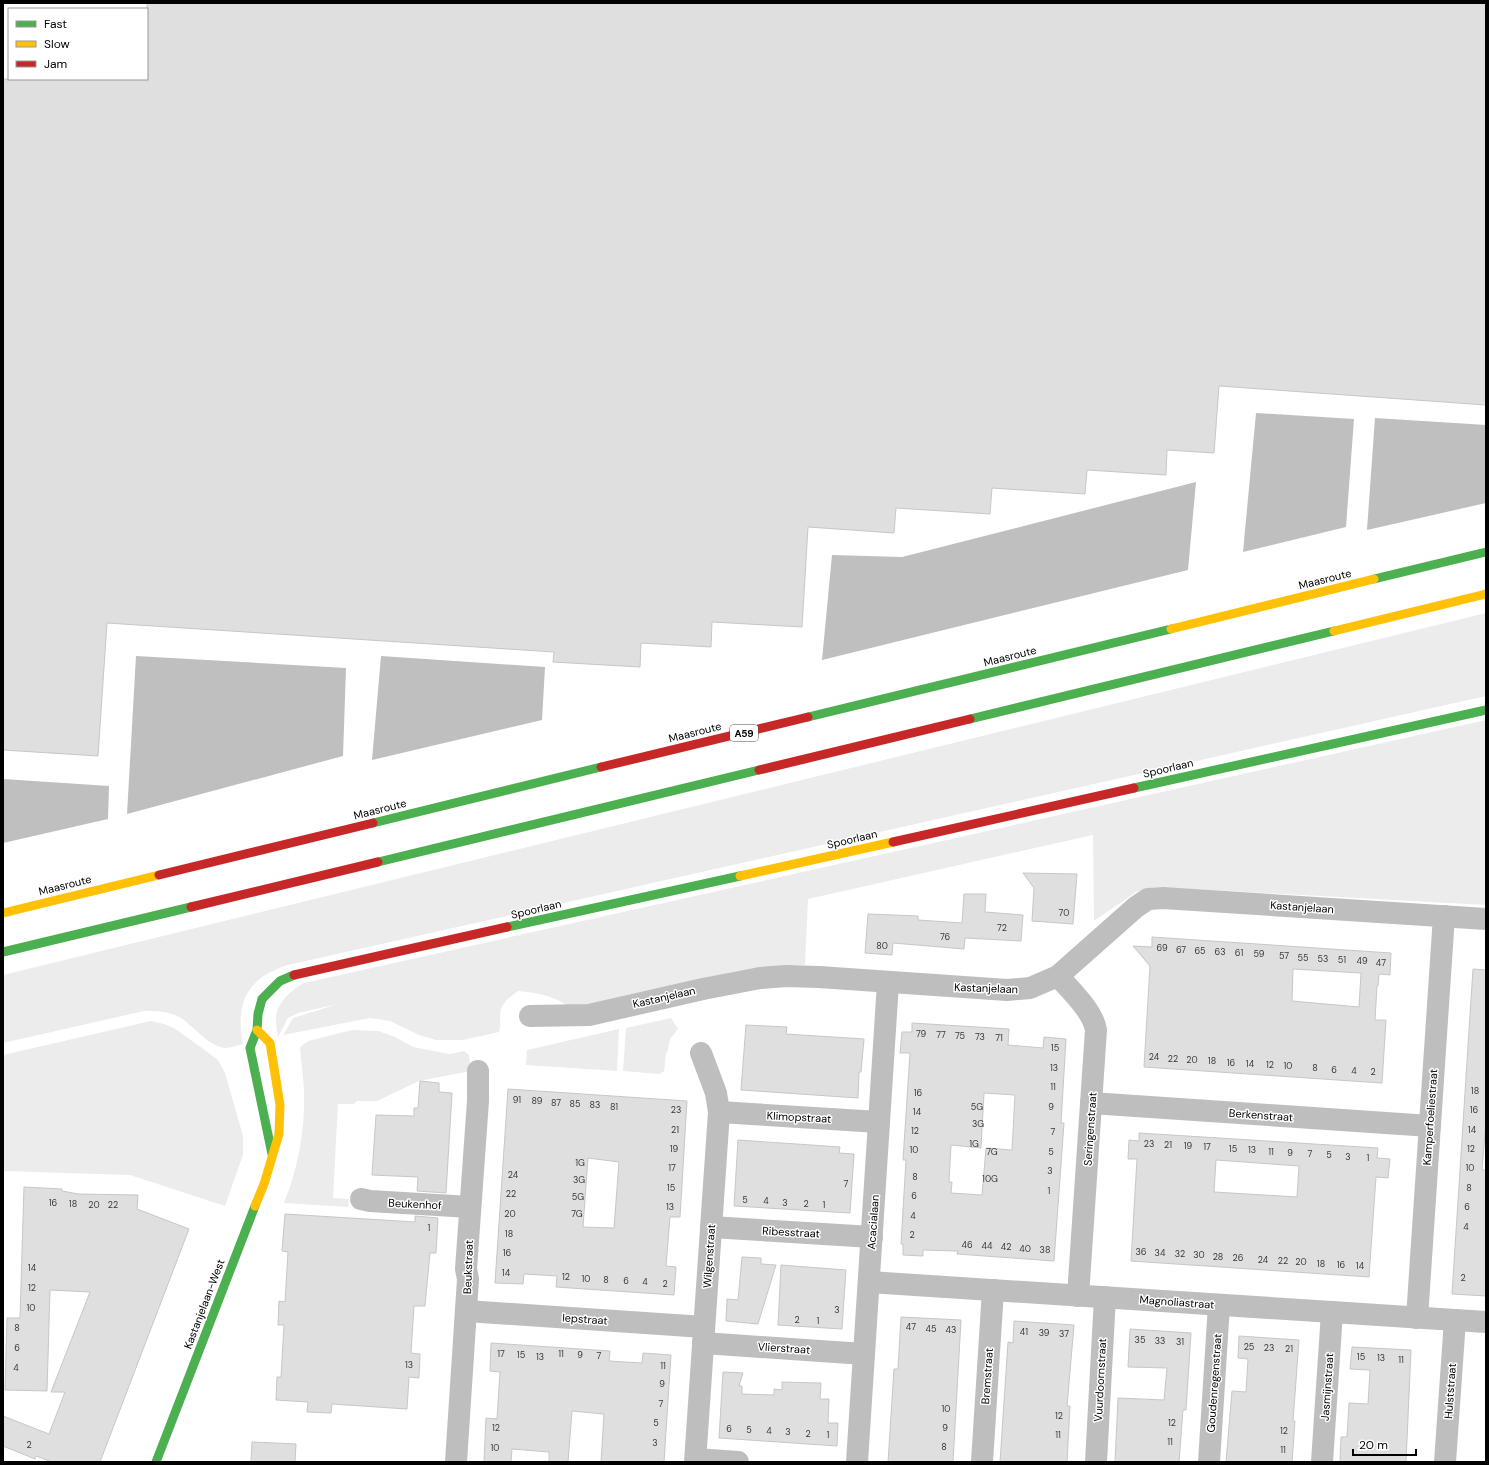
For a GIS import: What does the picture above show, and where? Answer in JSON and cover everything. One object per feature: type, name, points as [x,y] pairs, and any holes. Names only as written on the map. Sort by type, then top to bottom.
[{"type":"main road","name":"Maasroute","points":[[3,913],[1486,552]]},
{"type":"main road","points":[[3,952],[1486,594]]},
{"type":"main road","name":"Spoorlaan","points":[[258,1030],[258,1014],[262,999],[280,981],[292,975],[1486,710]]},
{"type":"main road","name":"Kastanjelaan-West","points":[[156,1462],[264,1184],[279,1134],[280,1106],[270,1043],[258,1030],[250,1048],[272,1154]]},
{"type":"street","name":"Kastanjelaan","points":[[530,1016],[589,1015],[710,987],[760,978],[786,976],[1018,990],[1035,986],[1058,976],[1136,907],[1148,899],[1163,898],[1486,919]]},
{"type":"street","name":"Kamperfoeliestraat","points":[[1417,1318],[1444,916]]},
{"type":"street","name":"Seringenstraat","points":[[1058,976],[1090,1014],[1095,1022],[1096,1030],[1078,1296]]},
{"type":"street","name":"Acacialaan","points":[[857,1462],[888,983]]},
{"type":"street","name":"Wilgenstraat","points":[[696,1461],[718,1112],[716,1093],[700,1053]]},
{"type":"street","name":"Beukstraat","points":[[456,1462],[468,1279],[466,1269],[478,1101],[478,1071]]},
{"type":"street","name":"Berkenstraat","points":[[1091,1103],[1430,1126]]},
{"type":"street","name":"Klimopstraat","points":[[718,1112],[879,1122]]},
{"type":"street","name":"Beukenhof","points":[[361,1199],[370,1201],[470,1207]]},
{"type":"street","name":"Ribesstraat","points":[[710,1227],[872,1237]]},
{"type":"street","name":"Magnoliastraat","points":[[869,1282],[1486,1322]]},
{"type":"street","name":"Bremstraat","points":[[982,1462],[993,1290]]},
{"type":"street","name":"Vuurdoornstraat","points":[[1096,1462],[1105,1297]]},
{"type":"street","name":"Goudenregenstraat","points":[[1209,1462],[1219,1305]]},
{"type":"street","name":"Iepstraat","points":[[466,1311],[704,1335]]},
{"type":"street","name":"Jasmijnstraat","points":[[1322,1462],[1332,1312]]},
{"type":"street","name":"Hulststraat","points":[[1445,1462],[1455,1320]]},
{"type":"street","name":"Vlierstraat","points":[[704,1335],[864,1354]]},
{"type":"street","points":[[696,1461],[738,1462]]},
{"type":"shaded area","points":[[1256,413],[1354,419],[1346,527],[1243,552]]},
{"type":"shaded area","points":[[1375,418],[1486,425],[1486,503],[1367,530]]},
{"type":"shaded area","points":[[1196,482],[1188,570],[822,660],[832,555],[902,557]]},
{"type":"shaded area","points":[[1486,613],[1486,696],[288,965],[274,970],[263,977],[247,994],[243,1004],[241,1016],[243,1044],[232,1047],[225,1048],[213,1044],[181,1018],[172,1014],[149,1011],[3,1043],[3,975]]},
{"type":"shaded area","points":[[136,656],[346,668],[343,756],[127,814]]},
{"type":"shaded area","points":[[381,656],[545,667],[542,720],[372,760]]},
{"type":"shaded area","points":[[1486,720],[1486,905],[1155,887],[1136,892],[1094,921],[1093,835],[808,899],[805,965],[738,971],[571,1008],[546,996],[518,991],[503,1004],[500,1011],[499,1032],[463,1040],[436,1040],[419,1035],[390,1021],[370,1018],[283,1035],[293,1018],[338,1004],[298,1013],[288,1018],[278,1037],[276,1015],[278,1009],[289,994],[304,983]]},
{"type":"shaded area","points":[[3,779],[109,786],[108,819],[3,843]]},
{"type":"shaded area","points":[[671,1018],[678,1029],[670,1039],[666,1053],[664,1071],[660,1074],[623,1071],[626,1028]]},
{"type":"shaded area","points":[[151,1021],[174,1028],[218,1060],[225,1073],[243,1136],[243,1155],[225,1206],[130,1175],[3,1171],[3,1055]]},
{"type":"shaded area","points":[[619,1029],[617,1071],[526,1065],[527,1050]]},
{"type":"shaded area","points":[[352,1030],[378,1031],[395,1037],[413,1047],[450,1054],[464,1051],[469,1055],[471,1071],[419,1081],[377,1101],[357,1101],[354,1104],[338,1104],[333,1198],[349,1199],[348,1207],[284,1203],[297,1163],[302,1135],[304,1088],[300,1047],[308,1041]]},
{"type":"building","points":[[147,3],[1486,3],[1486,405],[1219,386],[1214,453],[1167,450],[1166,475],[1087,470],[1085,494],[992,488],[990,514],[896,508],[894,533],[808,527],[802,627],[712,622],[711,647],[641,643],[640,667],[553,662],[554,652],[107,623],[98,756],[3,750],[3,79],[148,80]]},
{"type":"building","points":[[1023,873],[1077,874],[1073,924],[1032,921],[1034,888]]},
{"type":"building","points":[[964,894],[986,894],[985,912],[1023,915],[1021,941],[965,938],[964,949],[893,943],[892,955],[865,953],[868,914],[918,916],[918,920],[962,923]]},
{"type":"building","points":[[1152,937],[1391,953],[1390,975],[1379,974],[1377,986],[1375,1020],[1386,1020],[1382,1083],[1144,1067],[1150,966],[1133,946],[1152,947]],"holes":[[[1293,969],[1361,973],[1359,1007],[1292,1001]]]},
{"type":"building","points":[[1473,969],[1486,970],[1486,1121],[1482,1170],[1486,1170],[1486,1296],[1452,1294]]},
{"type":"building","points":[[912,1023],[1009,1029],[1008,1045],[1043,1048],[1044,1037],[1066,1039],[1061,1123],[1064,1123],[1054,1261],[957,1254],[958,1251],[923,1250],[923,1256],[903,1255],[903,1244],[901,1244],[906,1160],[903,1160],[910,1053],[900,1053],[902,1032],[912,1032]],"holes":[[[984,1093],[1015,1095],[1012,1150],[986,1148],[982,1195],[951,1193],[952,1182],[949,1182],[951,1145],[981,1148]]]},
{"type":"building","points":[[746,1025],[787,1027],[786,1034],[864,1039],[861,1072],[859,1072],[858,1098],[741,1090]]},
{"type":"building","points":[[420,1081],[439,1083],[439,1092],[452,1093],[446,1193],[417,1191],[418,1177],[372,1175],[376,1115],[414,1116],[414,1108],[418,1108]]},
{"type":"building","points":[[508,1089],[687,1101],[680,1217],[670,1217],[666,1266],[676,1267],[674,1295],[556,1287],[557,1276],[524,1274],[523,1284],[495,1283]],"holes":[[[588,1158],[619,1162],[614,1228],[583,1227]]]},
{"type":"building","points":[[1139,1133],[1378,1148],[1377,1158],[1390,1159],[1388,1178],[1376,1177],[1369,1277],[1131,1261],[1137,1159],[1128,1159],[1129,1140],[1139,1141]],"holes":[[[1216,1160],[1299,1166],[1297,1197],[1214,1192]]]},
{"type":"building","points":[[738,1140],[840,1147],[839,1153],[854,1154],[850,1213],[734,1206]]},
{"type":"building","points":[[24,1187],[62,1189],[62,1191],[78,1194],[138,1195],[137,1209],[189,1229],[100,1462],[52,1462],[36,1456],[35,1459],[3,1446],[3,1416],[49,1434],[65,1392],[51,1392],[90,1292],[50,1290],[47,1391],[5,1390],[7,1318],[20,1318]]},
{"type":"building","points":[[285,1214],[415,1222],[415,1216],[438,1218],[436,1253],[430,1253],[425,1306],[414,1306],[411,1353],[420,1354],[419,1378],[409,1377],[407,1409],[332,1404],[331,1413],[307,1412],[308,1402],[276,1400],[277,1377],[281,1377],[284,1325],[278,1325],[279,1301],[285,1302],[288,1252],[282,1251]]},
{"type":"building","points":[[742,1257],[761,1258],[761,1264],[776,1265],[758,1324],[726,1321],[727,1299],[738,1300]]},
{"type":"building","points":[[781,1265],[846,1270],[842,1329],[778,1325]]},
{"type":"building","points":[[901,1317],[961,1320],[953,1462],[888,1462],[894,1369],[898,1369]]},
{"type":"building","points":[[1014,1321],[1074,1325],[1067,1406],[1070,1406],[1067,1462],[1000,1462],[1008,1342],[1013,1343]]},
{"type":"building","points":[[1130,1329],[1191,1333],[1186,1410],[1183,1410],[1179,1462],[1115,1462],[1118,1398],[1164,1400],[1167,1368],[1128,1367]]},
{"type":"building","points":[[1239,1336],[1299,1340],[1293,1421],[1295,1421],[1292,1462],[1226,1462],[1232,1391],[1246,1392],[1248,1359],[1238,1358]]},
{"type":"building","points":[[491,1343],[610,1351],[609,1361],[642,1363],[643,1353],[671,1355],[664,1462],[601,1462],[604,1414],[572,1411],[568,1462],[549,1462],[549,1452],[512,1449],[511,1462],[484,1462],[486,1418],[497,1419],[500,1372],[490,1371]]},
{"type":"building","points":[[1352,1347],[1411,1350],[1406,1462],[1340,1462],[1341,1437],[1347,1437],[1349,1403],[1368,1404],[1370,1370],[1350,1369]]},
{"type":"building","points":[[723,1372],[743,1373],[739,1386],[742,1386],[742,1394],[774,1395],[774,1389],[782,1390],[782,1382],[821,1383],[820,1399],[829,1399],[828,1423],[838,1423],[837,1446],[719,1438]]},
{"type":"building","points":[[252,1442],[296,1444],[295,1462],[251,1462]]},
{"type":"traffic: fast","points":[[1374,579],[1486,552]]},
{"type":"traffic: fast","points":[[808,717],[1171,629]]},
{"type":"traffic: fast","points":[[970,719],[1334,631]]},
{"type":"traffic: fast","points":[[1134,788],[1486,710]]},
{"type":"traffic: fast","points":[[373,823],[601,767]]},
{"type":"traffic: fast","points":[[378,862],[759,770]]},
{"type":"traffic: fast","points":[[507,927],[740,876]]},
{"type":"traffic: fast","points":[[3,952],[191,907]]},
{"type":"traffic: fast","points":[[272,1154],[250,1048],[257,1030],[258,1014],[262,999],[280,981],[294,975]]},
{"type":"traffic: fast","points":[[156,1462],[255,1206]]},
{"type":"traffic: slow","points":[[1171,629],[1374,579]]},
{"type":"traffic: slow","points":[[1334,631],[1486,594]]},
{"type":"traffic: slow","points":[[740,876],[893,842]]},
{"type":"traffic: slow","points":[[3,913],[159,875]]},
{"type":"traffic: slow","points":[[255,1206],[264,1184],[279,1134],[280,1105],[270,1043],[257,1030]]},
{"type":"traffic: jam","points":[[601,767],[808,717]]},
{"type":"traffic: jam","points":[[759,770],[970,719]]},
{"type":"traffic: jam","points":[[893,842],[1134,788]]},
{"type":"traffic: jam","points":[[159,875],[373,823]]},
{"type":"traffic: jam","points":[[191,907],[378,862]]},
{"type":"traffic: jam","points":[[294,975],[507,927]]}]
